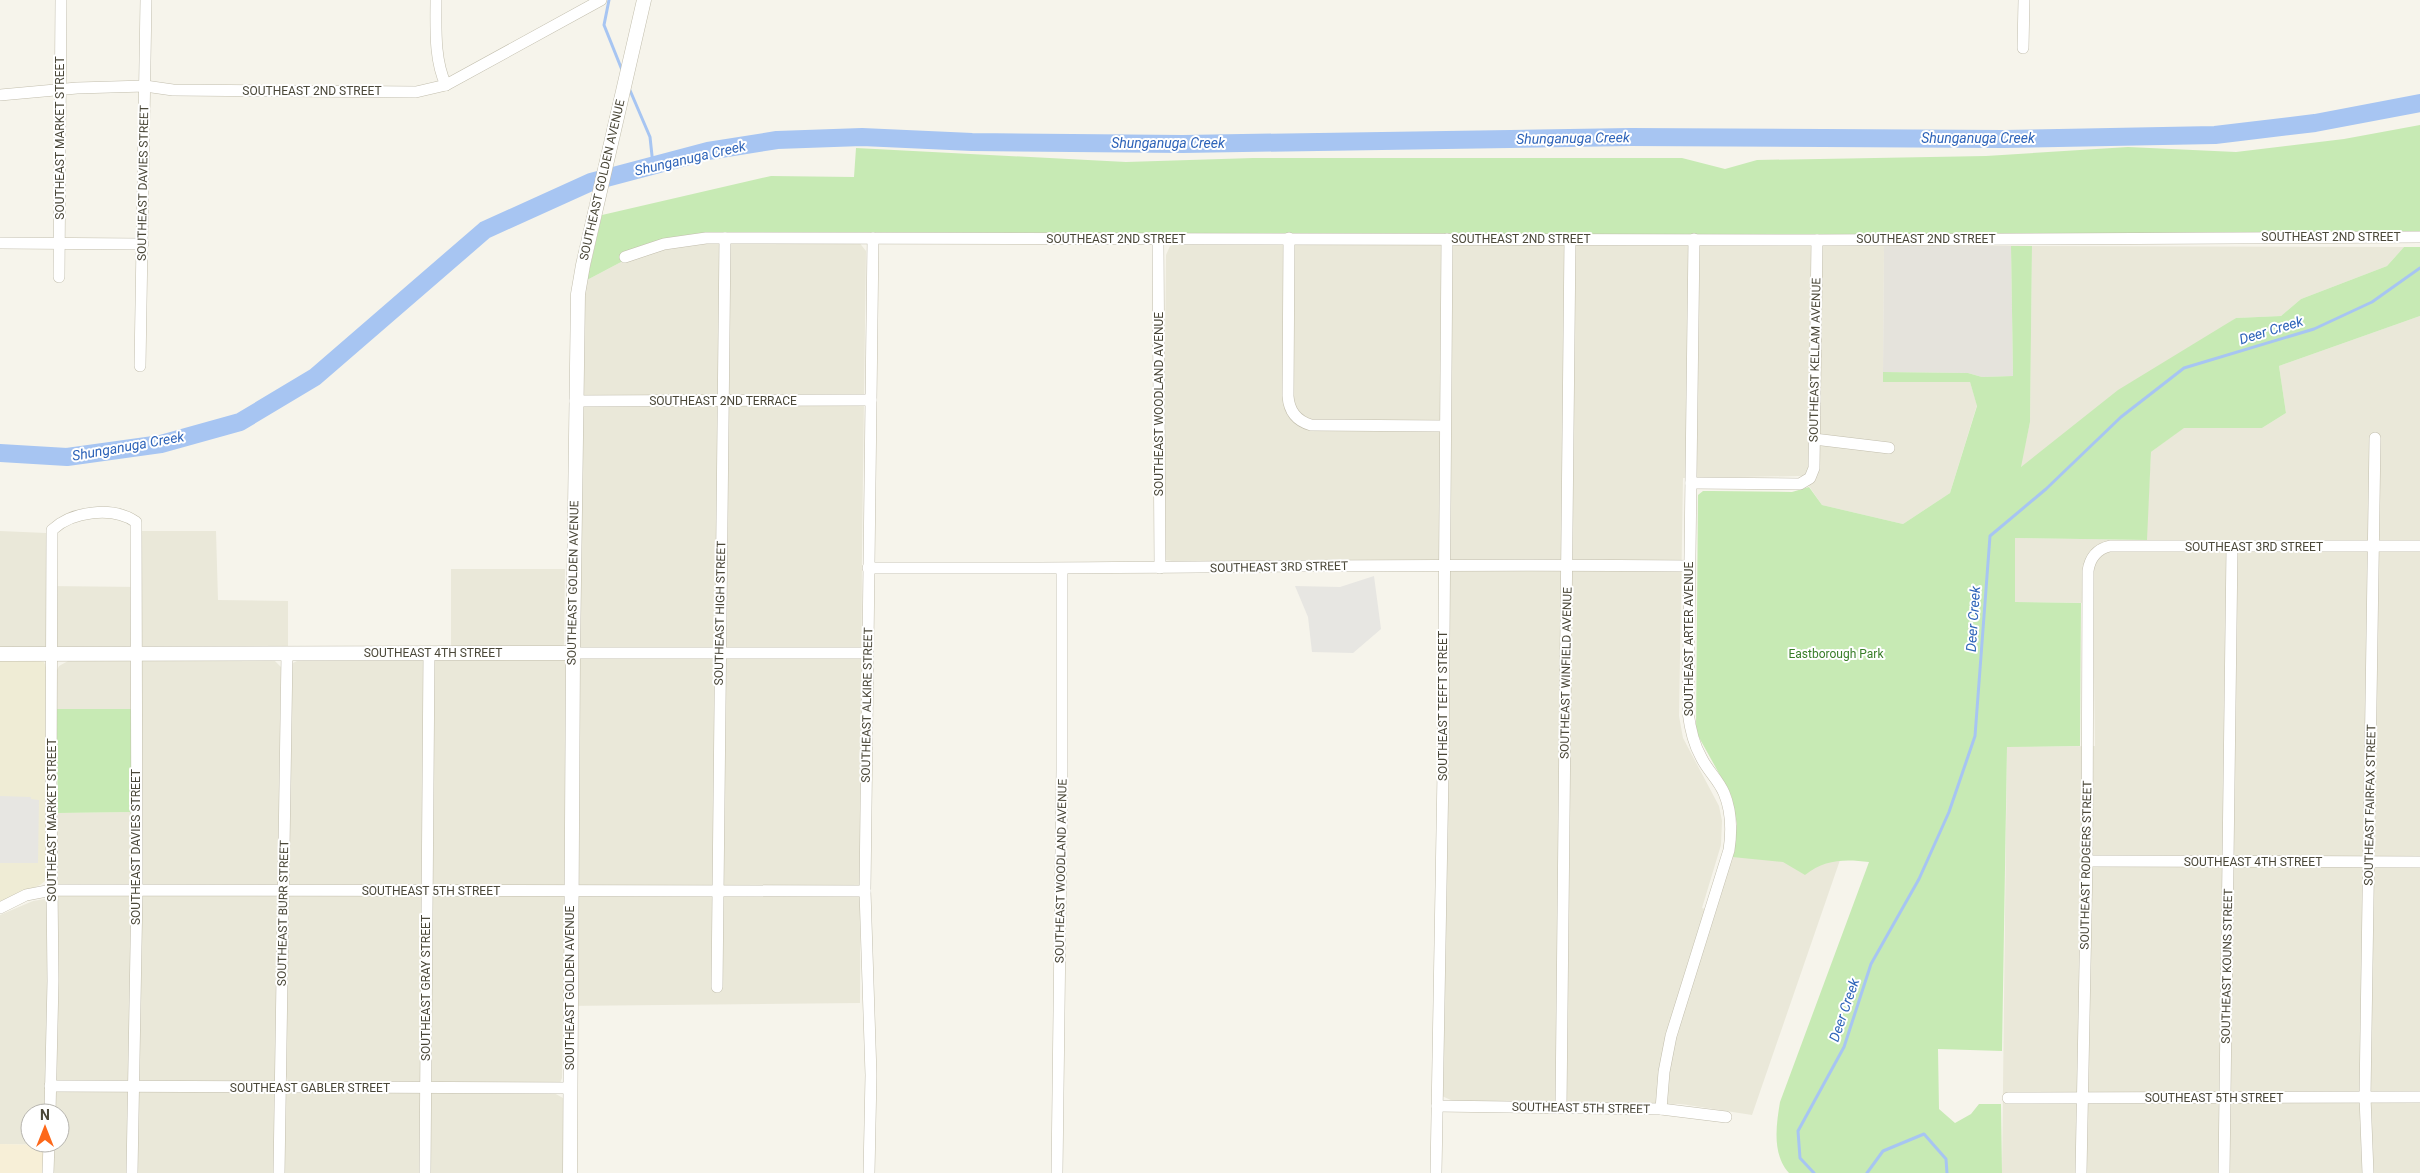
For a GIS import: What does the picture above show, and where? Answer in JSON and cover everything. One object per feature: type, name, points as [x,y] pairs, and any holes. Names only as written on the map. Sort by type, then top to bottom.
[{"type":"street","name":"SOUTHEAST MARKET STREET","points":[[59,277],[60,0]]},
{"type":"street","name":"SOUTHEAST DAVIES STREET","points":[[140,366],[146,0]]},
{"type":"street","points":[[436,0],[438,54],[442,76],[446,85]]},
{"type":"street","name":"SOUTHEAST 2ND STREET","points":[[0,95],[60,88],[145,86],[173,90],[416,92],[446,85],[601,0]]},
{"type":"street","name":"SOUTHEAST GOLDEN AVENUE","points":[[570,1173],[575,401],[578,294],[618,108],[644,0]]},
{"type":"street","points":[[2023,48],[2024,0]]},
{"type":"street","name":"SOUTHEAST 2ND STREET","points":[[625,257],[664,244],[687,240],[725,238],[1817,240],[2420,237]]},
{"type":"street","name":"SOUTHEAST HIGH STREET","points":[[717,988],[725,238]]},
{"type":"street","name":"SOUTHEAST ALKIRE STREET","points":[[869,1173],[871,1075],[865,891],[873,238]]},
{"type":"street","points":[[1289,238],[1288,396],[1290,407],[1295,415],[1311,426],[1444,426]]},
{"type":"street","name":"SOUTHEAST WOODLAND AVENUE","points":[[1158,239],[1160,568]]},
{"type":"street","name":"SOUTHEAST TEFFT STREET","points":[[1436,1173],[1443,772],[1444,426],[1447,239]]},
{"type":"street","name":"SOUTHEAST WINFIELD AVENUE","points":[[1561,1108],[1570,239]]},
{"type":"street","name":"SOUTHEAST ARTER AVENUE","points":[[1661,1109],[1664,1072],[1671,1036],[1729,850],[1731,835],[1729,809],[1723,792],[1701,758],[1690,728],[1688,712],[1694,239]]},
{"type":"street","name":"SOUTHEAST KELLAM AVENUE","points":[[1691,483],[1800,484],[1810,478],[1814,468],[1817,240]]},
{"type":"street","points":[[0,243],[143,244]]},
{"type":"street","name":"SOUTHEAST 2ND TERRACE","points":[[575,401],[870,400]]},
{"type":"street","name":"SOUTHEAST FAIRFAX STREET","points":[[2368,1173],[2366,1097],[2375,438]]},
{"type":"street","points":[[1814,439],[1889,448]]},
{"type":"street","name":"SOUTHEAST MARKET STREET","points":[[50,1103],[53,981],[52,530],[68,519],[92,514],[122,515],[136,522]]},
{"type":"street","name":"SOUTHEAST DAVIES STREET","points":[[132,1173],[137,890],[136,522]]},
{"type":"street","name":"SOUTHEAST 3RD STREET","points":[[2091,558],[2101,549],[2110,546],[2232,548],[2420,546]]},
{"type":"street","name":"SOUTHEAST KOUNS STREET","points":[[2224,1173],[2232,548]]},
{"type":"street","name":"SOUTHEAST RODGERS STREET","points":[[2081,1173],[2087,861],[2088,571],[2091,558]]},
{"type":"street","name":"SOUTHEAST 3RD STREET","points":[[868,568],[1160,568],[1444,564],[1689,566]]},
{"type":"street","name":"SOUTHEAST WOODLAND AVENUE","points":[[1057,1173],[1062,770],[1062,568]]},
{"type":"street","name":"SOUTHEAST GRAY STREET","points":[[425,1173],[429,653]]},
{"type":"street","name":"SOUTHEAST 4TH STREET","points":[[0,654],[867,653]]},
{"type":"street","name":"SOUTHEAST BURR STREET","points":[[279,1173],[287,654]]},
{"type":"street","name":"SOUTHEAST 4TH STREET","points":[[2087,861],[2420,862]]},
{"type":"street","name":"SOUTHEAST 5TH STREET","points":[[0,908],[26,895],[52,890],[865,891]]},
{"type":"street","name":"SOUTHEAST GABLER STREET","points":[[50,1086],[133,1088],[570,1088]]},
{"type":"street","name":"SOUTHEAST 5TH STREET","points":[[2008,1098],[2420,1097]]},
{"type":"street","name":"SOUTHEAST 5TH STREET","points":[[1437,1106],[1661,1109],[1726,1117]]},
{"type":"street","points":[[48,1173],[49,1153]]},
{"type":"shaded area","points":[[858,241],[866,251],[862,549],[860,1003],[563,1006],[562,1078],[560,1083],[288,1081],[286,1076],[291,666],[293,663],[297,661],[579,659],[582,312],[587,280],[623,261],[667,247],[695,242]]},
{"type":"shaded area","points":[[1176,244],[1884,246],[1883,382],[1970,382],[1977,405],[1950,493],[1903,524],[1822,505],[1802,476],[1683,478],[1679,716],[1683,738],[1719,806],[1722,821],[1721,845],[1702,908],[1714,913],[1732,857],[1840,860],[1752,1115],[1681,1104],[1453,1101],[1442,1096],[1449,560],[1166,560],[1163,551],[1166,255],[1170,246]]},
{"type":"shaded area","points":[[1884,246],[2011,246],[2013,376],[1982,377],[1968,373],[1883,372]]},
{"type":"shaded area","points":[[2032,246],[2404,247],[2387,266],[2301,299],[2281,316],[2236,318],[2020,468],[2030,422]]},
{"type":"shaded area","points":[[2420,316],[2420,1173],[2002,1173],[2007,747],[2095,746],[2093,603],[2015,602],[2015,538],[2146,540],[2151,452],[2183,428],[2262,428],[2286,413],[2279,366]]},
{"type":"shaded area","points":[[0,531],[46,533],[47,586],[141,587],[142,531],[216,531],[218,600],[288,601],[288,648],[0,649]]},
{"type":"shaded area","points":[[451,569],[565,569],[564,645],[559,647],[451,647]]},
{"type":"shaded area","points":[[1374,576],[1381,629],[1353,653],[1312,652],[1308,617],[1295,586],[1340,587]]},
{"type":"shaded area","points":[[274,660],[281,667],[275,1093],[554,1093],[563,1098],[564,1105],[564,1173],[53,1173],[54,1153],[70,1153],[70,1103],[20,1103],[20,1144],[0,1144],[0,915],[33,901],[57,897],[58,813],[132,812],[56,709],[56,672],[59,666],[68,661]]},
{"type":"shaded area","points":[[0,661],[44,662],[48,673],[48,873],[45,881],[40,885],[0,902]]},
{"type":"shaded area","points":[[0,796],[31,797],[31,799],[39,800],[38,863],[0,863]]},
{"type":"shaded area","points":[[0,1144],[20,1144],[20,1153],[44,1153],[43,1173],[0,1173]]},
{"type":"green space","points":[[2420,125],[2420,231],[1921,235],[729,232],[687,235],[647,244],[621,255],[623,261],[587,280],[602,215],[771,176],[854,177],[856,148],[1126,162],[1253,158],[1682,158],[1725,169],[1757,160],[1986,156],[2128,147],[2236,152],[2344,139]]},
{"type":"green space","name":"Eastborough Park","points":[[2011,246],[2032,246],[2030,422],[2021,467],[2118,390],[2236,318],[2281,316],[2301,299],[2387,266],[2404,247],[2420,247],[2420,316],[2279,366],[2286,413],[2262,428],[2184,428],[2151,452],[2147,540],[2015,538],[2015,602],[2081,603],[2080,746],[2007,747],[2002,1051],[1938,1049],[1939,1109],[1955,1123],[1971,1114],[1979,1104],[2001,1104],[2002,1173],[1789,1173],[1780,1157],[1778,1149],[1777,1121],[1780,1102],[1869,862],[1836,861],[1820,866],[1805,875],[1783,862],[1732,857],[1737,824],[1731,795],[1696,732],[1698,495],[1703,491],[1792,492],[1809,487],[1822,505],[1903,524],[1950,493],[1977,406],[1970,382],[1883,382],[1883,372],[1968,373],[1982,377],[2013,376]]},
{"type":"green space","points":[[56,709],[131,709],[132,812],[58,813]]},
{"type":"waterway","points":[[609,0],[604,25],[622,70]]},
{"type":"waterway","points":[[629,88],[650,137],[653,165]]},
{"type":"waterway","name":"Shunganuga Creek","points":[[0,453],[67,457],[161,444],[240,422],[315,377],[485,230],[591,182],[708,151],[777,140],[862,137],[972,142],[1183,144],[1630,137],[2003,139],[2215,135],[2315,123],[2420,103]]},
{"type":"waterway","name":"Deer Creek","points":[[1814,1173],[1800,1158],[1798,1131],[1844,1047],[1871,964],[1919,879],[1949,812],[1975,736],[1990,536],[2046,489],[2121,417],[2184,368],[2314,329],[2372,302],[2420,268]]},
{"type":"waterway","name":"Deer Creek","points":[[1867,1173],[1883,1151],[1924,1134],[1946,1159],[1947,1173]]}]
